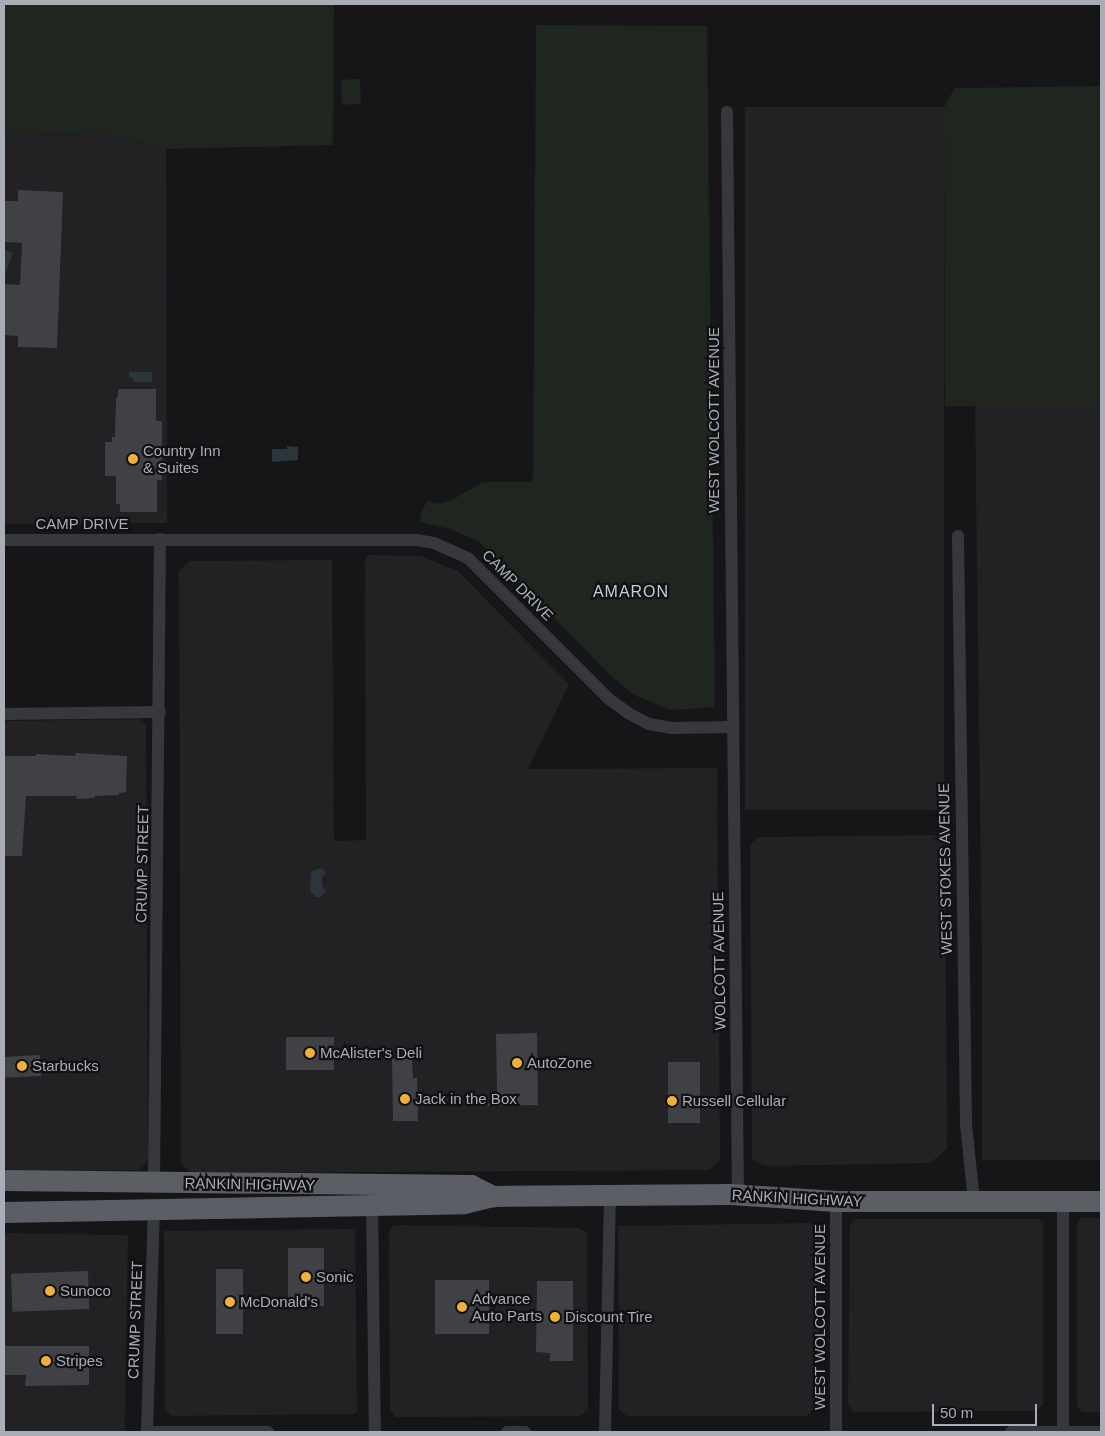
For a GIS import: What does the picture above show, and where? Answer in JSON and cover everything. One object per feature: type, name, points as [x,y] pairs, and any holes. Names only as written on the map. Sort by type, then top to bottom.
[{"type":"highway","name":"RANKIN HIGHWAY","points":[[4,1180],[277,1184],[464,1203],[493,1196],[738,1194],[836,1201],[1101,1200]]},
{"type":"highway","points":[[36,1211],[55,1203],[129,1201],[154,1183]]},
{"type":"highway","points":[[154,1208],[168,1199],[256,1198],[277,1184]]},
{"type":"highway","name":"RANKIN HIGHWAY","points":[[4,1212],[154,1208],[372,1195]]},
{"type":"street","name":"WEST WOLCOTT AVENUE","points":[[727,112],[733,727]]},
{"type":"street","name":"WEST STOKES AVENUE","points":[[958,536],[966,1124],[974,1201]]},
{"type":"street","name":"CAMP DRIVE","points":[[4,540],[160,542],[416,540],[434,543],[468,558],[609,699],[628,713],[649,724],[672,728],[733,727]]},
{"type":"street","name":"CRUMP STREET","points":[[154,1183],[160,712],[160,542]]},
{"type":"street","points":[[4,714],[160,712]]},
{"type":"street","name":"WOLCOTT AVENUE","points":[[733,727],[738,1194]]},
{"type":"street","points":[[372,1195],[375,1432]]},
{"type":"street","points":[[606,1432],[610,1196]]},
{"type":"street","name":"WEST WOLCOTT AVENUE","points":[[836,1201],[836,1432]]},
{"type":"street","points":[[1062,1201],[1063,1432]]},
{"type":"street","name":"CRUMP STREET","points":[[147,1432],[154,1208]]},
{"type":"street","points":[[147,1432],[268,1432]]},
{"type":"street","points":[[507,1432],[525,1432]]},
{"type":"street","points":[[1011,1432],[1101,1432]]},
{"type":"shaded area","points":[[4,4],[334,4],[333,145],[166,149],[103,133],[4,134]]},
{"type":"shaded area","points":[[536,25],[707,26],[715,707],[671,710],[634,695],[610,675],[478,541],[450,529],[420,522],[421,513],[427,501],[437,504],[452,500],[483,482],[533,482]]},
{"type":"shaded area","points":[[360,79],[361,104],[342,105],[341,80]]},
{"type":"shaded area","points":[[1101,86],[1101,406],[945,406],[944,107],[955,88]]},
{"type":"shaded area","points":[[745,107],[944,107],[944,810],[745,810]]},
{"type":"shaded area","points":[[103,133],[166,149],[167,523],[4,524],[4,134]]},
{"type":"shaded area","points":[[4,250],[13,253],[4,275]]},
{"type":"shaded area","points":[[129,372],[152,372],[152,382],[134,382],[133,378],[129,377]]},
{"type":"shaded area","points":[[975,406],[1101,406],[1101,1160],[982,1160],[982,960]]},
{"type":"shaded area","points":[[287,446],[298,447],[298,460],[272,462],[272,449],[287,449]]},
{"type":"shaded area","points":[[369,555],[420,556],[458,571],[569,684],[528,769],[717,768],[720,1160],[709,1170],[191,1173],[181,1164],[179,571],[189,561],[332,560],[334,841],[366,840],[365,559]]},
{"type":"shaded area","points":[[141,719],[146,725],[148,1160],[140,1170],[17,1171],[4,1168],[4,721]]},
{"type":"shaded area","points":[[945,835],[947,1149],[930,1163],[764,1166],[752,1159],[750,845],[759,837]]},
{"type":"shaded area","points":[[322,868],[326,873],[322,877],[322,885],[326,891],[320,897],[316,897],[310,891],[311,871]]},
{"type":"shaded area","points":[[1081,1218],[1101,1218],[1101,1412],[1083,1412],[1077,1407],[1077,1224]]},
{"type":"shaded area","points":[[856,1219],[1038,1219],[1043,1224],[1043,1405],[1036,1411],[853,1412],[848,1405],[850,1225]]},
{"type":"shaded area","points":[[816,1223],[821,1227],[817,1406],[807,1416],[627,1416],[619,1409],[618,1226]]},
{"type":"shaded area","points":[[394,1225],[579,1228],[587,1233],[588,1409],[580,1416],[396,1417],[390,1410],[389,1232]]},
{"type":"shaded area","points":[[355,1229],[357,1411],[354,1414],[172,1416],[165,1410],[164,1231]]},
{"type":"shaded area","points":[[4,1233],[128,1235],[125,1432],[4,1432]]},
{"type":"building","points":[[18,190],[63,192],[57,348],[18,347],[18,336],[4,335],[4,284],[20,285],[22,243],[4,242],[4,201],[18,201]]},
{"type":"building","name":"Country Inn & Suites","points":[[118,389],[156,389],[156,421],[162,421],[162,480],[157,480],[157,512],[120,512],[120,504],[116,504],[116,476],[105,476],[105,442],[112,442],[112,437],[115,437]]},
{"type":"building","points":[[76,753],[127,756],[126,792],[119,793],[119,795],[77,799],[76,796],[26,796],[22,856],[4,856],[4,756],[36,756],[36,754],[75,756]]},
{"type":"building","name":"AutoZone","points":[[537,1033],[538,1105],[487,1106],[497,1091],[496,1034]]},
{"type":"building","name":"McAlister's Deli","points":[[286,1037],[334,1037],[334,1070],[286,1070]]},
{"type":"building","name":"Starbucks","points":[[40,1055],[41,1076],[5,1078],[4,1057]]},
{"type":"building","name":"Jack in the Box","points":[[392,1059],[412,1059],[413,1078],[417,1078],[418,1121],[393,1121]]},
{"type":"building","points":[[668,1062],[700,1062],[700,1123],[668,1123]]},
{"type":"building","name":"Sonic","points":[[288,1248],[324,1248],[324,1306],[288,1306]]},
{"type":"building","name":"McDonald's","points":[[216,1269],[243,1269],[243,1334],[216,1334]]},
{"type":"building","name":"Sunoco","points":[[88,1271],[89,1309],[12,1312],[11,1274]]},
{"type":"building","name":"Advance Auto Parts","points":[[435,1280],[489,1280],[489,1334],[435,1334]]},
{"type":"building","name":"Discount Tire","points":[[537,1281],[573,1281],[573,1361],[550,1361],[550,1353],[536,1352]]},
{"type":"building","name":"Stripes","points":[[4,1346],[89,1346],[89,1385],[25,1386],[26,1375],[4,1375]]},
{"type":"place","name":"Country Inn & Suites","points":[[133,459]]},
{"type":"place","name":"McAlister's Deli","points":[[310,1053]]},
{"type":"place","name":"AutoZone","points":[[517,1063]]},
{"type":"place","name":"Starbucks","points":[[22,1066]]},
{"type":"place","name":"Jack in the Box","points":[[405,1099]]},
{"type":"place","name":"Russell Cellular","points":[[672,1101]]},
{"type":"place","name":"Sonic","points":[[306,1277]]},
{"type":"place","name":"Sunoco","points":[[50,1291]]},
{"type":"place","name":"McDonald's","points":[[230,1302]]},
{"type":"place","name":"Advance Auto Parts","points":[[462,1307]]},
{"type":"place","name":"Discount Tire","points":[[555,1317]]},
{"type":"place","name":"Stripes","points":[[46,1361]]},
{"type":"district","name":"AMARON","points":[[631,592]]}]
